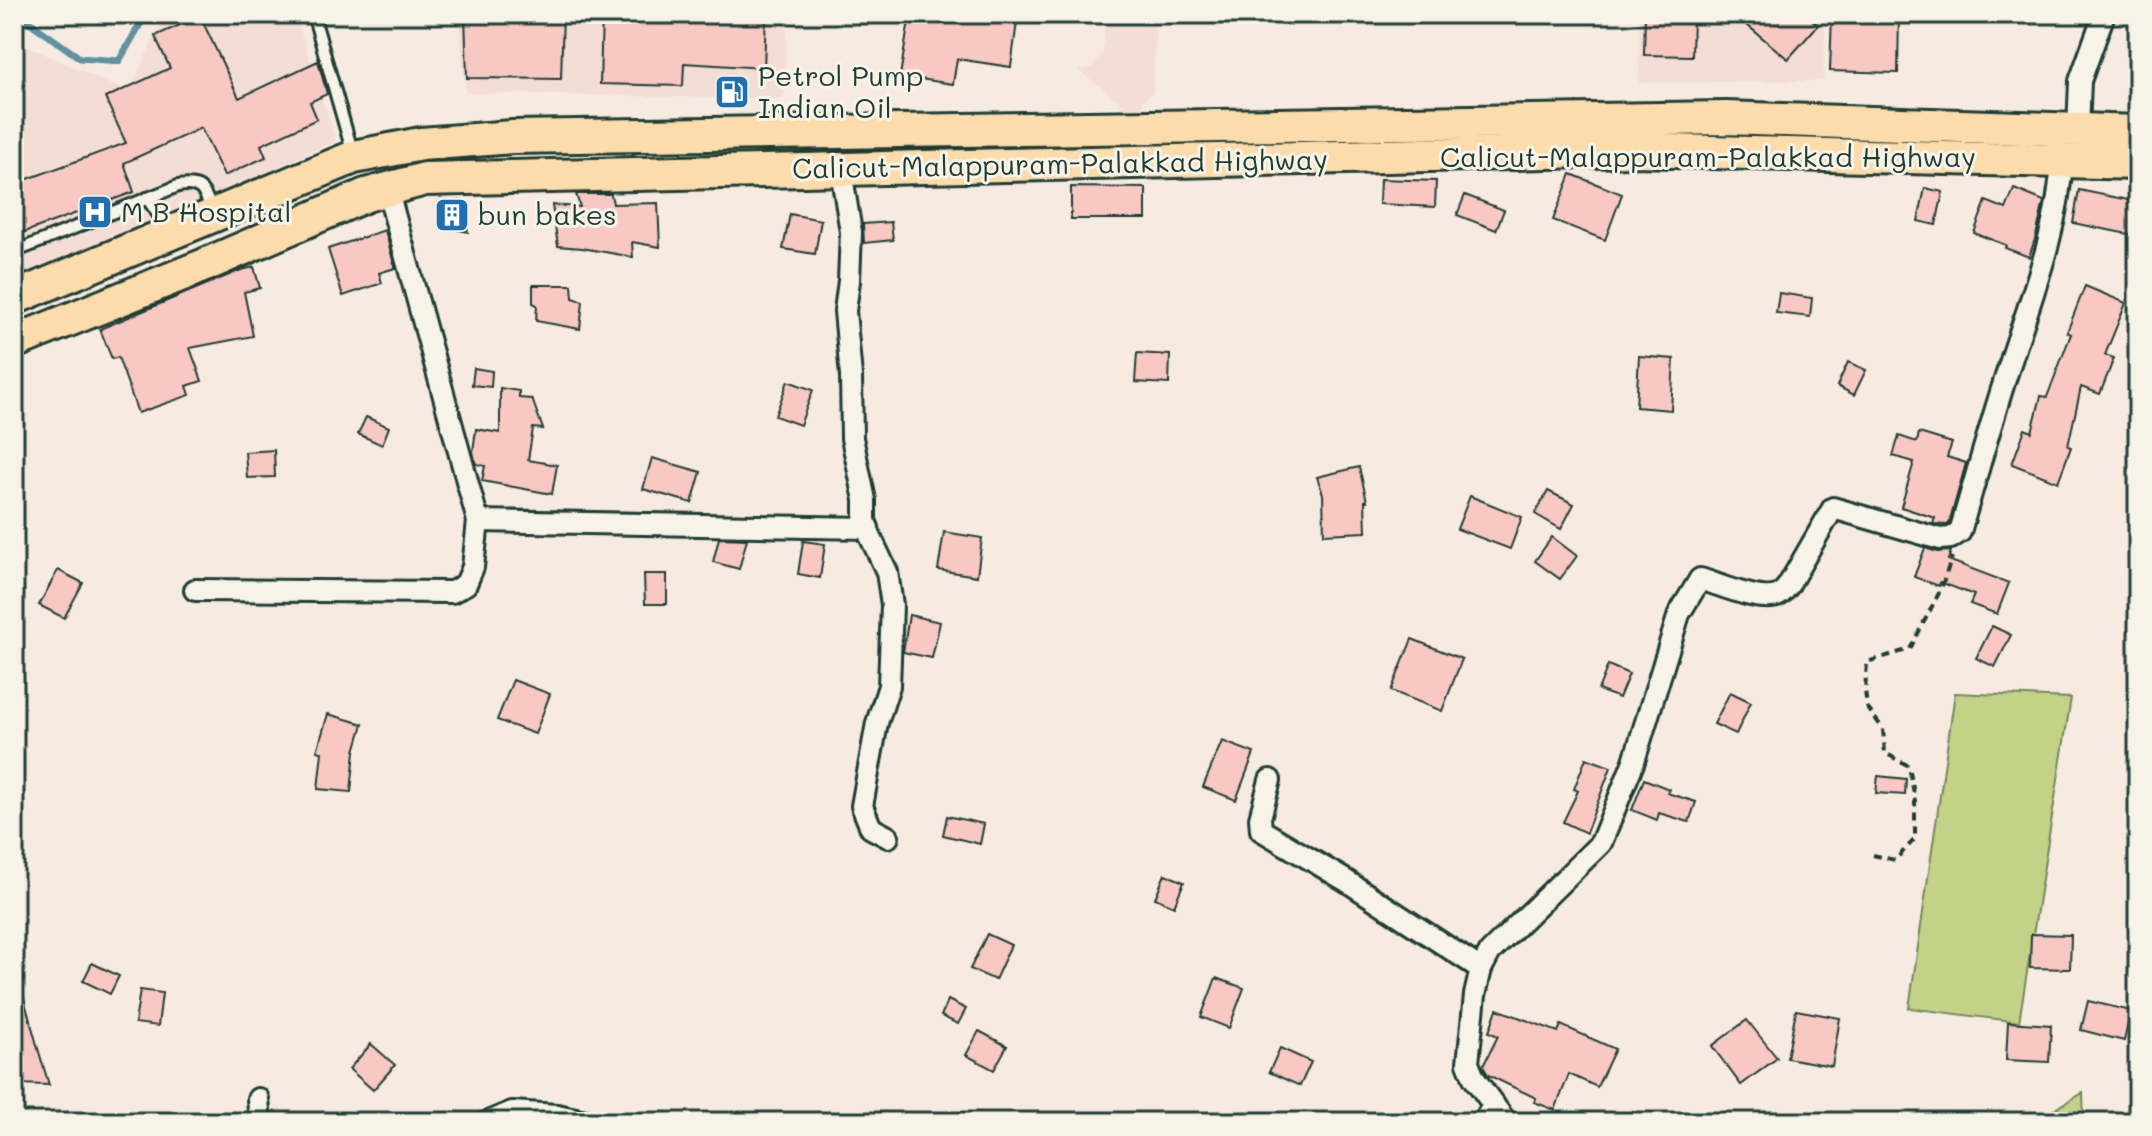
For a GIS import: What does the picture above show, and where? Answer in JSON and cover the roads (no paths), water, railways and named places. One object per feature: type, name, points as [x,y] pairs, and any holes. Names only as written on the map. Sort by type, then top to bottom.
[{"type":"highway","name":"Calicut-Malappuram-Palakkad Highway","points":[[14,298],[354,157],[421,144],[513,137],[1726,118],[2138,132]]},
{"type":"highway","name":"Calicut-Malappuram-Palakkad Highway","points":[[14,342],[205,265],[366,195],[425,179],[1634,150],[2138,163]]},
{"type":"highway","points":[[191,224],[205,265]]},
{"type":"street","points":[[2078,130],[2080,81],[2104,14]]},
{"type":"street","points":[[1506,1122],[1488,1113],[1468,1063],[1481,969],[1490,952],[1601,843],[1634,761],[1679,614],[1700,579],[1768,598],[1780,595],[1833,508],[1940,539],[1951,538],[1960,532],[2048,250],[2060,190],[2062,160]]},
{"type":"street","points":[[841,170],[851,232],[845,311],[851,376],[852,438],[865,500],[865,520],[887,572],[892,605],[889,686],[877,723],[862,806],[871,828],[888,837]]},
{"type":"street","points":[[195,590],[452,592],[466,584],[473,567],[478,521],[387,188]]},
{"type":"street","points":[[478,521],[868,528]]},
{"type":"street","points":[[1270,780],[1260,818],[1261,830],[1345,880],[1481,969]]},
{"type":"street","points":[[258,1099],[260,1122]]},
{"type":"street","points":[[488,1122],[512,1112],[557,1115],[590,1122]]},
{"type":"lane","points":[[313,14],[354,157]]},
{"type":"lane","points":[[14,252],[147,198],[178,186],[192,184],[202,189],[191,224],[147,198]]},
{"type":"waterway","points":[[18,14],[80,58],[119,61],[146,14]]},
{"type":"place","name":"Petrol Pump Indian Oil","points":[[732,92]]},
{"type":"place","name":"M B Hospital","points":[[95,212]]},
{"type":"place","name":"bun bakes","points":[[452,215]]}]
